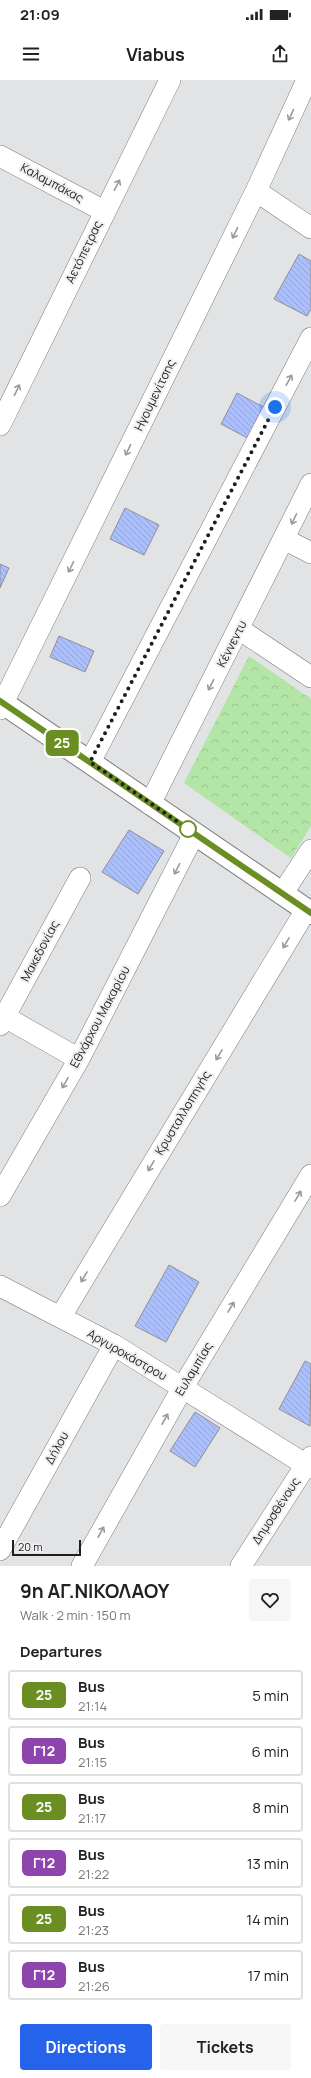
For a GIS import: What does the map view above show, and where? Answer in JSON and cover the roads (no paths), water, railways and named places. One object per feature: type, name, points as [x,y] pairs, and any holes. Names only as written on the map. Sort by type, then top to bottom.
[{"type":"street","name":"Αετόπετρας","points":[[0,425],[104,210],[170,80]]},
{"type":"street","name":"Ηγουμενίτσης","points":[[1,704],[256,191],[307,80]]},
{"type":"street","name":"Καλαμπάκας","points":[[0,156],[104,210]]},
{"type":"street","points":[[256,191],[311,228]]},
{"type":"street","points":[[90,762],[311,338]]},
{"type":"street","name":"Κέννεντυ","points":[[150,804],[240,629],[311,484]]},
{"type":"street","points":[[284,539],[311,553]]},
{"type":"street","points":[[240,629],[311,677]]},
{"type":"street","points":[[1,704],[90,762],[309,912]]},
{"type":"street","name":"Εθνάρχου Μακαρίου","points":[[0,1196],[78,1059],[194,834]]},
{"type":"street","points":[[282,894],[311,850]]},
{"type":"street","name":"Μακεδονίας","points":[[2,1021],[80,878]]},
{"type":"street","name":"Κρυσταλλοπηγής","points":[[61,1316],[309,912]]},
{"type":"street","points":[[2,1021],[78,1059]]},
{"type":"street","name":"Ευλαμπίας","points":[[82,1566],[183,1387],[311,1175]]},
{"type":"street","name":"Αργυροκάστρου","points":[[0,1286],[61,1316],[114,1346],[310,1463]]},
{"type":"street","name":"Δήλου","points":[[0,1550],[114,1346]]},
{"type":"street","name":"Δημοσθένους","points":[[241,1566],[310,1463]]}]
